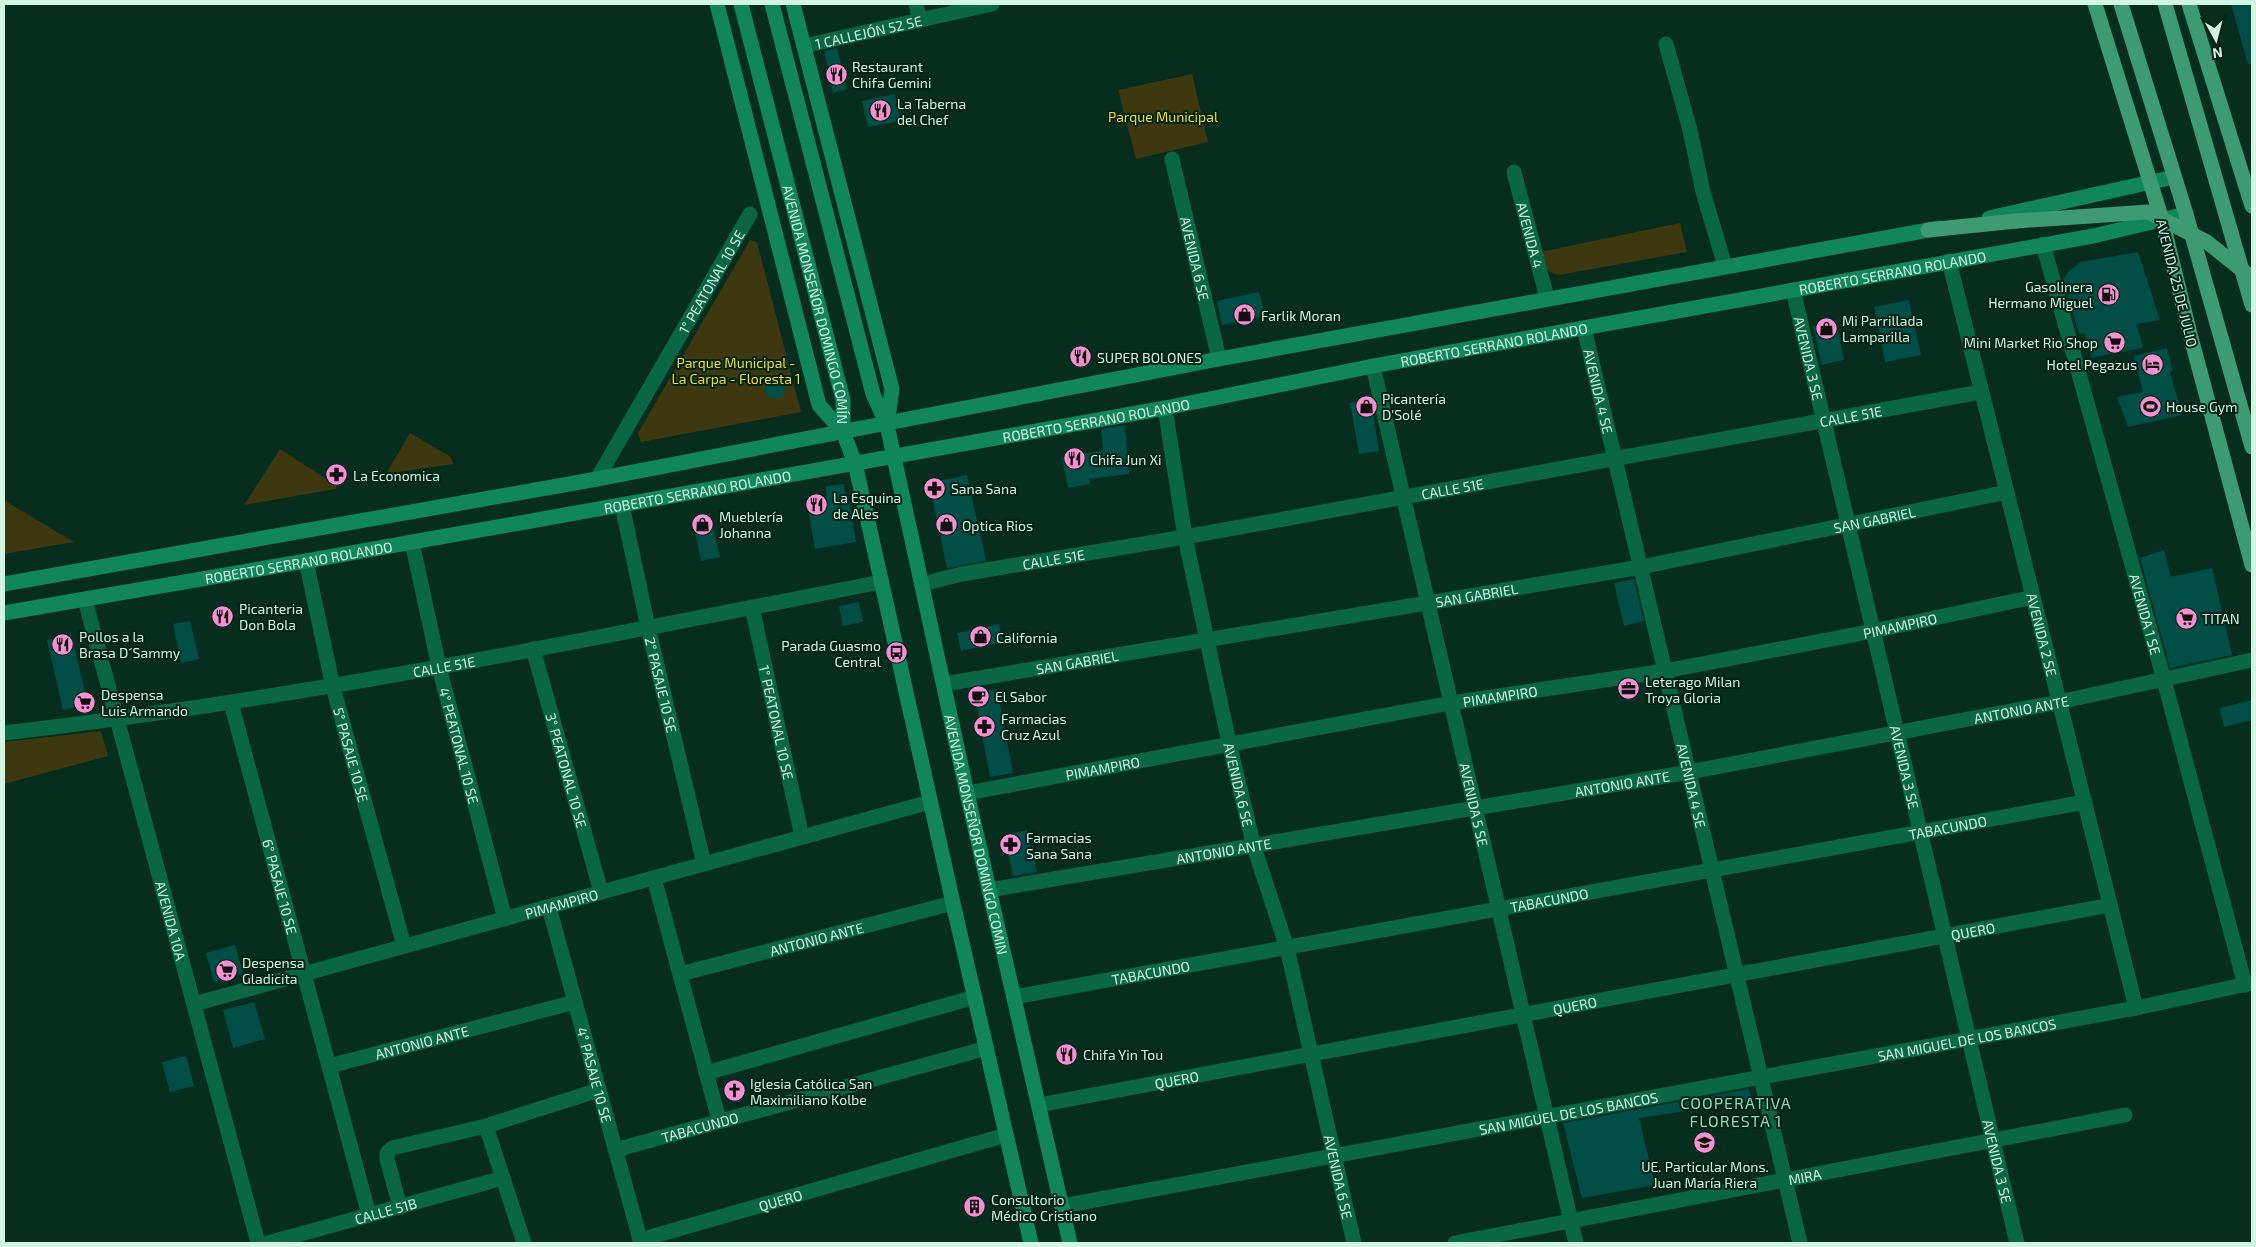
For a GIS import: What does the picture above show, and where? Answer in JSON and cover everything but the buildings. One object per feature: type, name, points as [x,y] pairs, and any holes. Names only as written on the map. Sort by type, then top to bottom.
[{"type":"main road","name":"AVENIDA MONSEÑOR DOMINGO COMÍN","points":[[717,4],[819,405],[842,432]]},
{"type":"main road","name":"AVENIDA MONSEÑOR DOMINGO COMÍN","points":[[741,4],[843,400],[842,432]]},
{"type":"main road","points":[[772,4],[873,394],[887,424]]},
{"type":"main road","points":[[793,4],[892,389],[887,424]]},
{"type":"main road","name":"AVENIDA 25 DE JULIO","points":[[2095,4],[2162,220],[2191,338],[2252,565]]},
{"type":"main road","name":"AVENIDA 25 DE JULIO","points":[[2121,4],[2186,214],[2252,447]]},
{"type":"main road","points":[[2165,4],[2252,305]]},
{"type":"main road","points":[[2189,4],[2252,206]]},
{"type":"main road","points":[[722,24],[745,19]]},
{"type":"main road","name":"ROBERTO SERRANO ROLANDO","points":[[4,584],[597,479],[1218,359],[1982,220],[2174,177]]},
{"type":"main road","points":[[1928,230],[2016,221],[2148,212],[2207,242],[2252,278]]},
{"type":"main road","name":"ROBERTO SERRANO ROLANDO","points":[[4,612],[85,600],[1165,408],[1373,366],[2093,236],[2186,214]]},
{"type":"main road","name":"AVENIDA MONSEÑOR DOMINGO COMIN","points":[[887,424],[967,793],[1070,1243]]},
{"type":"main road","points":[[842,432],[855,462],[930,802],[1031,1243]]},
{"type":"street","points":[[916,4],[920,20]]},
{"type":"street","name":"1 CALLEJÓN 52 SE","points":[[804,46],[992,4]]},
{"type":"street","points":[[1666,44],[1690,130],[1703,192],[1725,266]]},
{"type":"street","name":"AVENIDA 6 SE","points":[[1172,159],[1218,359]]},
{"type":"street","name":"AVENIDA 4","points":[[1514,172],[1547,298]]},
{"type":"street","name":"1° PEATONAL 10 SE","points":[[597,479],[750,214]]},
{"type":"street","name":"AVENIDA 1 SE","points":[[2043,244],[2248,984]]},
{"type":"street","name":"AVENIDA 2 SE","points":[[1949,262],[2136,1008]]},
{"type":"street","name":"AVENIDA 3 SE","points":[[1793,290],[2017,1243]]},
{"type":"street","name":"AVENIDA 4 SE","points":[[1584,328],[1800,1243]]},
{"type":"street","name":"AVENIDA 5 SE","points":[[1373,366],[1576,1243]]},
{"type":"street","name":"CALLE 51E","points":[[922,584],[962,574],[1185,537],[1981,392]]},
{"type":"street","name":"AVENIDA 6 SE","points":[[1165,408],[1185,537],[1229,743],[1254,846],[1287,948],[1354,1243]]},
{"type":"street","name":"SAN GABRIEL","points":[[944,684],[1641,567],[1849,526],[2007,492]]},
{"type":"street","name":"2° PASAJE 10 SE","points":[[622,505],[648,627],[704,864]]},
{"type":"street","name":"4° PEATONAL 10 SE","points":[[412,542],[439,667],[505,919]]},
{"type":"street","name":"5° PASAJE 10 SE","points":[[306,561],[333,687],[404,946]]},
{"type":"street","name":"CALLE 51E","points":[[4,733],[117,720],[333,687],[881,582]]},
{"type":"street","name":"PIMAMPIRO","points":[[967,793],[1229,743],[1451,704],[1665,671],[1873,631],[2033,597]]},
{"type":"street","name":"AVENIDA 10A","points":[[85,600],[258,1243]]},
{"type":"street","name":"1° PEATONAL 10 SE","points":[[752,607],[802,837]]},
{"type":"street","name":"3° PEATONAL 10 SE","points":[[533,649],[601,892]]},
{"type":"street","name":"ANTONIO ANTE","points":[[990,890],[1689,772],[2059,702],[2252,660]]},
{"type":"street","name":"6° PASAJE 10 SE","points":[[231,702],[369,1215]]},
{"type":"street","name":"PIMAMPIRO","points":[[194,1004],[930,802]]},
{"type":"street","name":"TABACUNDO","points":[[1014,998],[2084,802]]},
{"type":"street","points":[[654,878],[719,1120]]},
{"type":"street","name":"ANTONIO ANTE","points":[[680,974],[953,903]]},
{"type":"street","name":"QUERO","points":[[1038,1105],[2110,905]]},
{"type":"street","name":"4° PASAJE 10 SE","points":[[549,907],[640,1242]]},
{"type":"street","name":"SAN MIGUEL DE LOS BANCOS","points":[[1062,1206],[1546,1115],[2136,1008],[2248,984]]},
{"type":"street","points":[[706,1073],[975,997]]},
{"type":"street","name":"ANTONIO ANTE","points":[[329,1066],[575,1002]]},
{"type":"street","name":"TABACUNDO","points":[[615,1150],[987,1048]]},
{"type":"street","points":[[400,1207],[387,1159],[387,1153],[392,1148],[486,1126],[599,1090]]},
{"type":"street","name":"MIRA","points":[[1455,1243],[2126,1115]]},
{"type":"street","points":[[486,1126],[524,1243]]},
{"type":"street","name":"QUERO","points":[[640,1242],[1006,1135]]},
{"type":"street","name":"CALLE 51B","points":[[268,1243],[503,1178]]},
{"type":"green space","name":"Parque Municipal","points":[[1192,74],[1208,142],[1136,159],[1118,90]]},
{"type":"green space","points":[[1680,223],[1687,252],[1559,275],[1554,274],[1545,267],[1540,252]]},
{"type":"green space","name":"Parque Municipal - La Carpa - Floresta 1","points":[[750,240],[757,242],[801,412],[641,442],[638,433]]},
{"type":"green space","points":[[410,433],[451,457],[453,464],[386,474]]},
{"type":"green space","points":[[280,449],[336,485],[336,489],[244,505]]},
{"type":"green space","points":[[4,500],[74,542],[4,554]]},
{"type":"green space","points":[[101,731],[108,756],[4,784],[4,742]]},
{"type":"place","name":"Restaurant Chifa Gemini","points":[[836,74]]},
{"type":"place","name":"La Taberna del Chef","points":[[881,111]]},
{"type":"place","name":"Gasolinera Hermano Miguel","points":[[2109,294]]},
{"type":"place","name":"Farlik Moran","points":[[1245,315]]},
{"type":"place","name":"Mi Parrillada Lamparilla","points":[[1826,328]]},
{"type":"place","name":"Mini Market Rio Shop","points":[[2114,342]]},
{"type":"place","name":"SUPER BOLONES","points":[[1081,357]]},
{"type":"place","name":"Hotel Pegazus","points":[[2153,364]]},
{"type":"place","name":"Picantería D'Solé","points":[[1366,406]]},
{"type":"place","name":"House Gym","points":[[2150,406]]},
{"type":"place","name":"Chifa Jun Xi","points":[[1074,459]]},
{"type":"place","name":"La Economica","points":[[337,475]]},
{"type":"place","name":"Sana Sana","points":[[935,488]]},
{"type":"place","name":"La Esquina de Ales","points":[[817,505]]},
{"type":"place","name":"Mueblería Johanna","points":[[703,524]]},
{"type":"place","name":"Optica Rios","points":[[946,525]]},
{"type":"place","name":"Picanteria Don Bola","points":[[223,616]]},
{"type":"place","name":"TITAN","points":[[2186,618]]},
{"type":"place","name":"California","points":[[980,637]]},
{"type":"place","name":"Pollos a la Brasa D´Sammy","points":[[63,644]]},
{"type":"place","name":"Parada Guasmo Central","points":[[897,653]]},
{"type":"place","name":"Leterago Milan Troya Gloria","points":[[1629,689]]},
{"type":"place","name":"El Sabor","points":[[979,696]]},
{"type":"place","name":"Despensa Luis Armando","points":[[85,702]]},
{"type":"place","name":"Farmacias Cruz Azul","points":[[985,726]]},
{"type":"place","name":"Farmacias Sana Sana","points":[[1010,845]]},
{"type":"place","name":"Despensa Gladicita","points":[[226,970]]},
{"type":"place","name":"Chifa Yin Tou","points":[[1067,1054]]},
{"type":"place","name":"Iglesia Católica San Maximiliano Kolbe","points":[[734,1091]]},
{"type":"place","name":"UE. Particular Mons. Juan María Riera","points":[[1705,1143]]},
{"type":"place","name":"Consultorio Médico Cristiano","points":[[975,1207]]},
{"type":"district","name":"COOPERATIVA FLORESTA 1","points":[[1736,1111]]}]
